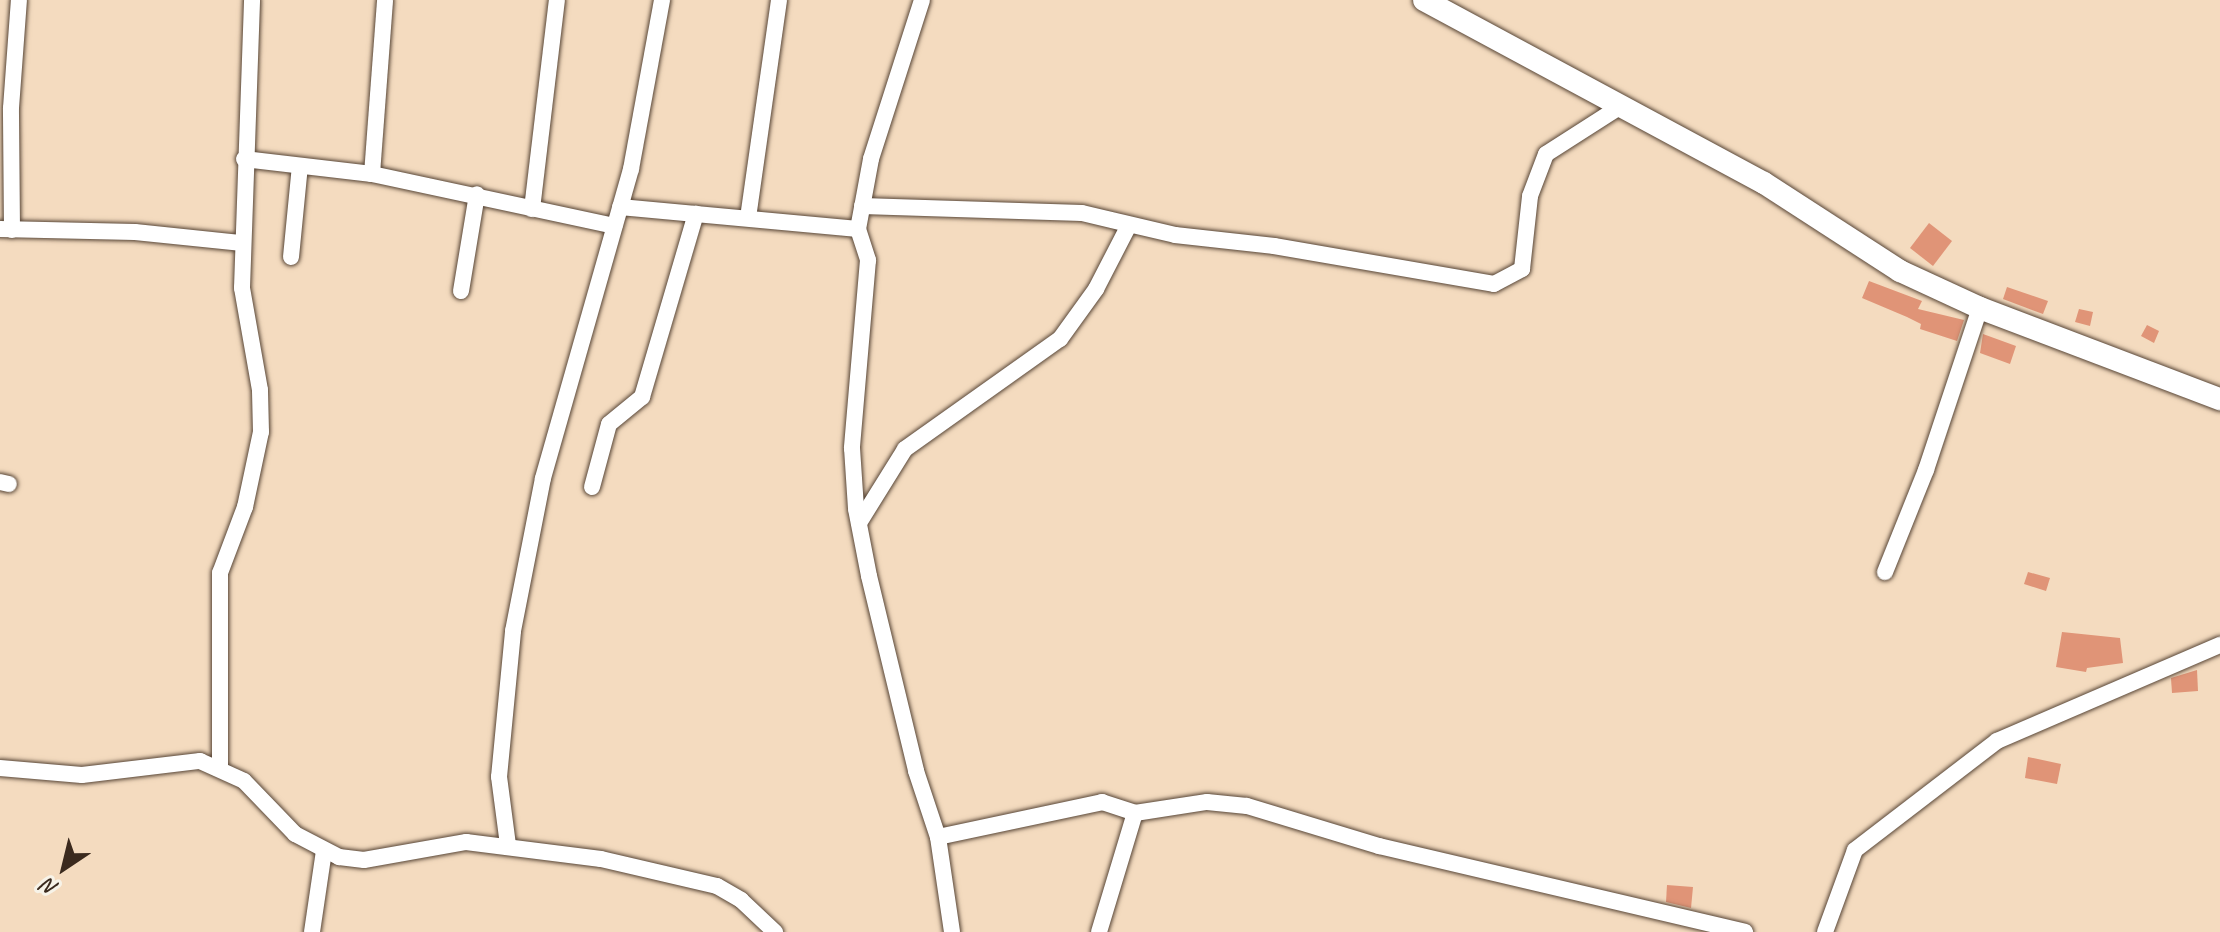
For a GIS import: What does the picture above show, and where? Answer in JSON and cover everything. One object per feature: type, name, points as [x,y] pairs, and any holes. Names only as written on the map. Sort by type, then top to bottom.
[{"type":"street","points":[[19,0],[6,230],[135,232],[242,243]]},
{"type":"street","points":[[220,766],[220,573],[245,507],[261,432],[260,390],[242,288],[244,159],[252,0]]},
{"type":"street","points":[[372,174],[385,0]]},
{"type":"street","points":[[532,209],[557,0]]},
{"type":"street","points":[[508,845],[499,777],[501,715],[513,631],[543,478],[620,207],[662,0]]},
{"type":"street","points":[[748,218],[779,0]]},
{"type":"street","points":[[922,0],[871,159],[858,229],[868,260],[852,448],[859,523],[916,771],[938,837],[952,932]]},
{"type":"street","points":[[1424,0],[1764,183],[1900,271],[1980,308],[2220,399]]},
{"type":"street","points":[[862,206],[1047,211],[1494,284],[1522,269],[1530,196],[1546,154],[1621,106]]},
{"type":"street","points":[[244,159],[372,174],[477,194],[614,226]]},
{"type":"street","points":[[291,257],[300,166]]},
{"type":"street","points":[[461,291],[477,194]]},
{"type":"street","points":[[620,207],[858,229]]},
{"type":"street","points":[[592,487],[609,424],[642,397],[696,214]]},
{"type":"street","points":[[859,523],[905,449],[1060,339],[1096,289],[1129,225]]},
{"type":"street","points":[[1885,572],[1926,470],[1980,308]]},
{"type":"street","points":[[1825,932],[1855,850],[1997,741],[2220,645]]},
{"type":"street","points":[[0,768],[82,775],[200,761],[220,766],[275,808],[295,834],[324,851],[364,860],[430,845],[508,845],[684,875],[741,900],[775,932]]},
{"type":"street","points":[[938,837],[1102,802],[1135,813],[1207,802],[1247,806],[1379,846],[1745,932]]},
{"type":"street","points":[[1099,932],[1135,813]]},
{"type":"street","points":[[312,932],[324,851]]},
{"type":"building","points":[[1929,223],[1952,241],[1933,266],[1910,248]]},
{"type":"building","points":[[1869,281],[1922,301],[1918,309],[1964,320],[1957,341],[1920,329],[1921,324],[1862,298]]},
{"type":"building","points":[[2007,287],[2048,301],[2043,314],[2003,299]]},
{"type":"building","points":[[2079,309],[2093,312],[2090,326],[2075,322]]},
{"type":"building","points":[[2147,325],[2159,331],[2154,343],[2141,336]]},
{"type":"building","points":[[1983,334],[2016,346],[2010,364],[1980,353]]},
{"type":"building","points":[[2028,572],[2050,578],[2046,591],[2024,584]]},
{"type":"building","points":[[2062,632],[2120,638],[2123,663],[2087,668],[2086,672],[2056,667]]},
{"type":"building","points":[[2197,670],[2198,691],[2172,693],[2171,678]]},
{"type":"building","points":[[2028,757],[2061,764],[2057,784],[2025,778]]},
{"type":"building","points":[[1667,885],[1693,887],[1691,908],[1666,902]]}]
